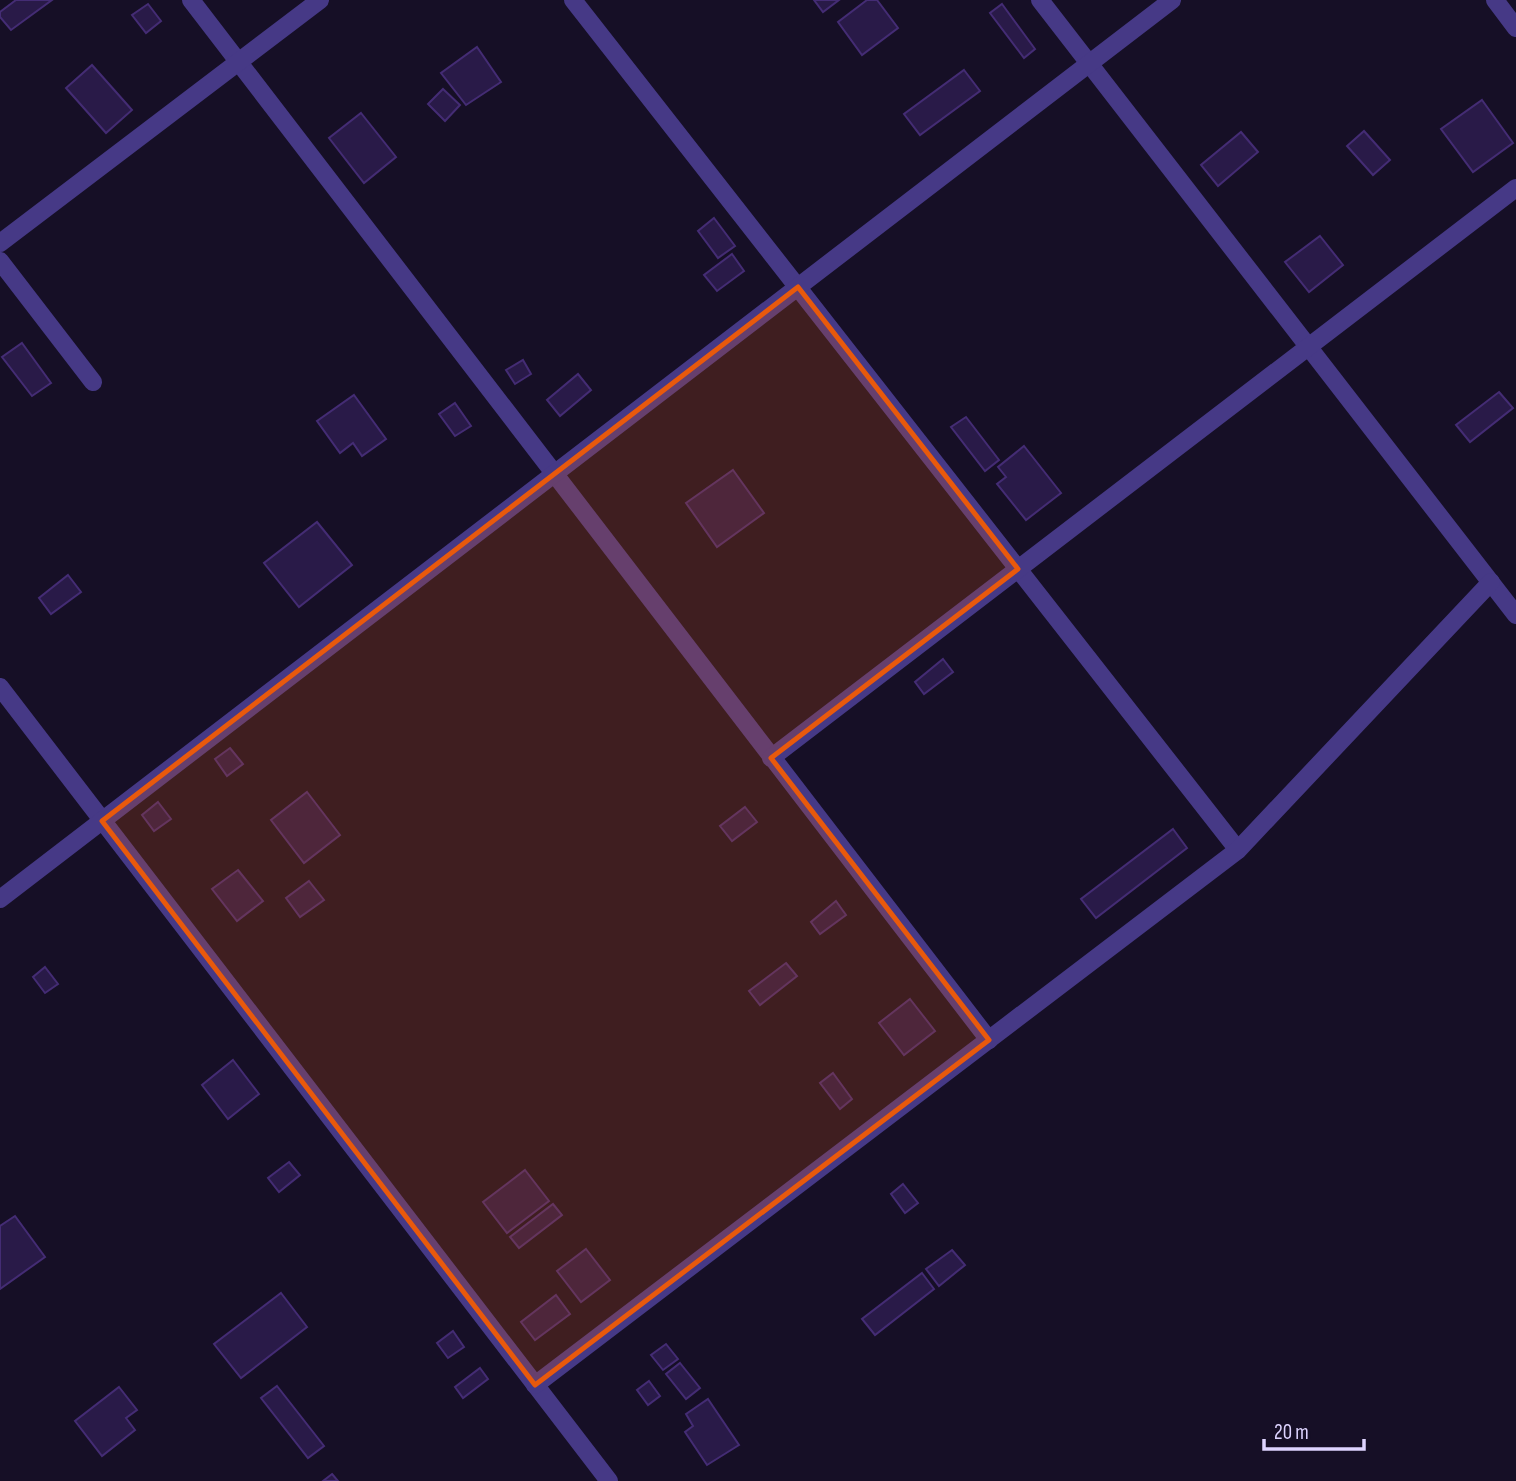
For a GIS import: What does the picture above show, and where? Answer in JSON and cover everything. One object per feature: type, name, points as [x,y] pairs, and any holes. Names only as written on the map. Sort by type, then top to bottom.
[{"type":"street","points":[[191,0],[989,1040]]},
{"type":"street","points":[[0,243],[320,0]]},
{"type":"street","points":[[573,0],[1238,850]]},
{"type":"street","points":[[1040,0],[1516,615]]},
{"type":"street","points":[[0,899],[1172,0]]},
{"type":"street","points":[[1494,0],[1516,28]]},
{"type":"street","points":[[771,758],[1516,188]]},
{"type":"street","points":[[0,261],[93,382]]},
{"type":"street","points":[[535,1385],[1238,850],[1491,583]]},
{"type":"street","points":[[0,688],[609,1481]]},
{"type":"highlighted area","points":[[798,287],[1018,569],[771,758],[989,1040],[535,1385],[102,821]]},
{"type":"building","points":[[16,0],[52,0],[11,30],[0,17],[0,12]]},
{"type":"building","points":[[814,0],[839,0],[823,12]]},
{"type":"building","points":[[867,0],[877,0],[898,28],[862,55],[838,22]]},
{"type":"building","points":[[148,4],[161,21],[146,33],[132,15]]},
{"type":"building","points":[[1002,4],[1035,49],[1024,58],[990,13]]},
{"type":"building","points":[[477,47],[501,82],[466,105],[441,73]]},
{"type":"building","points":[[92,65],[132,110],[106,133],[66,88]]},
{"type":"building","points":[[964,70],[980,91],[920,135],[904,114]]},
{"type":"building","points":[[443,89],[460,105],[445,121],[428,104]]},
{"type":"building","points":[[1482,100],[1513,143],[1473,172],[1441,129]]},
{"type":"building","points":[[361,113],[396,157],[364,183],[329,138]]},
{"type":"building","points":[[1364,131],[1390,160],[1373,175],[1347,146]]},
{"type":"building","points":[[1241,132],[1258,152],[1218,186],[1201,165]]},
{"type":"building","points":[[714,218],[735,246],[718,258],[698,231]]},
{"type":"building","points":[[1320,236],[1343,265],[1309,292],[1285,262]]},
{"type":"building","points":[[732,254],[744,271],[717,291],[704,275]]},
{"type":"building","points":[[22,343],[51,383],[32,396],[2,357]]},
{"type":"building","points":[[523,360],[531,374],[515,384],[506,370]]},
{"type":"building","points":[[578,374],[591,390],[560,416],[547,400]]},
{"type":"building","points":[[1499,392],[1513,408],[1470,442],[1456,425]]},
{"type":"building","points":[[354,395],[386,439],[362,456],[353,443],[340,453],[317,421]]},
{"type":"building","points":[[455,403],[471,426],[455,436],[439,414]]},
{"type":"building","points":[[966,417],[999,460],[985,471],[951,427]]},
{"type":"building","points":[[1024,446],[1061,493],[1026,520],[997,484],[1006,477],[998,467]]},
{"type":"building","points":[[733,470],[764,513],[717,547],[686,503]]},
{"type":"building","points":[[317,522],[352,565],[299,607],[264,563]]},
{"type":"building","points":[[68,575],[81,592],[51,614],[39,598]]},
{"type":"building","points":[[943,659],[953,672],[924,694],[915,682]]},
{"type":"building","points":[[230,748],[243,764],[227,776],[215,759]]},
{"type":"building","points":[[307,792],[340,835],[304,863],[271,820]]},
{"type":"building","points":[[158,802],[171,819],[154,831],[142,815]]},
{"type":"building","points":[[745,807],[757,822],[732,841],[720,826]]},
{"type":"building","points":[[1173,829],[1187,848],[1096,918],[1081,899]]},
{"type":"building","points":[[238,870],[263,901],[237,921],[212,889]]},
{"type":"building","points":[[309,881],[324,900],[300,917],[286,898]]},
{"type":"building","points":[[836,901],[846,915],[820,934],[811,922]]},
{"type":"building","points":[[786,963],[797,976],[760,1005],[749,991]]},
{"type":"building","points":[[45,967],[58,984],[45,993],[33,977]]},
{"type":"building","points":[[910,999],[935,1031],[904,1055],[879,1023]]},
{"type":"building","points":[[233,1060],[259,1094],[228,1119],[202,1085]]},
{"type":"building","points":[[833,1073],[852,1099],[840,1109],[820,1083]]},
{"type":"building","points":[[289,1162],[300,1175],[279,1192],[268,1178]]},
{"type":"building","points":[[525,1170],[549,1201],[507,1233],[483,1202]]},
{"type":"building","points":[[903,1184],[918,1203],[905,1213],[891,1194]]},
{"type":"building","points":[[553,1204],[562,1215],[519,1248],[510,1237]]},
{"type":"building","points":[[15,1216],[45,1257],[0,1289],[0,1226]]},
{"type":"building","points":[[586,1249],[610,1280],[581,1302],[557,1271]]},
{"type":"building","points":[[952,1250],[965,1265],[939,1286],[926,1269]]},
{"type":"building","points":[[922,1273],[934,1289],[875,1335],[862,1319]]},
{"type":"building","points":[[281,1293],[307,1327],[241,1378],[214,1344]]},
{"type":"building","points":[[556,1295],[570,1314],[535,1340],[521,1322]]},
{"type":"building","points":[[453,1331],[464,1347],[448,1358],[437,1343]]},
{"type":"building","points":[[666,1344],[678,1359],[663,1370],[651,1355]]},
{"type":"building","points":[[680,1363],[700,1388],[686,1399],[666,1374]]},
{"type":"building","points":[[480,1368],[488,1379],[463,1398],[455,1387]]},
{"type":"building","points":[[649,1381],[660,1396],[648,1405],[637,1390]]},
{"type":"building","points":[[277,1386],[324,1446],[308,1458],[261,1398]]},
{"type":"building","points":[[119,1387],[137,1410],[126,1418],[135,1430],[102,1456],[75,1421]]},
{"type":"building","points":[[708,1399],[739,1445],[707,1465],[685,1432],[693,1426],[686,1414]]},
{"type":"building","points":[[332,1474],[338,1481],[323,1481]]}]
